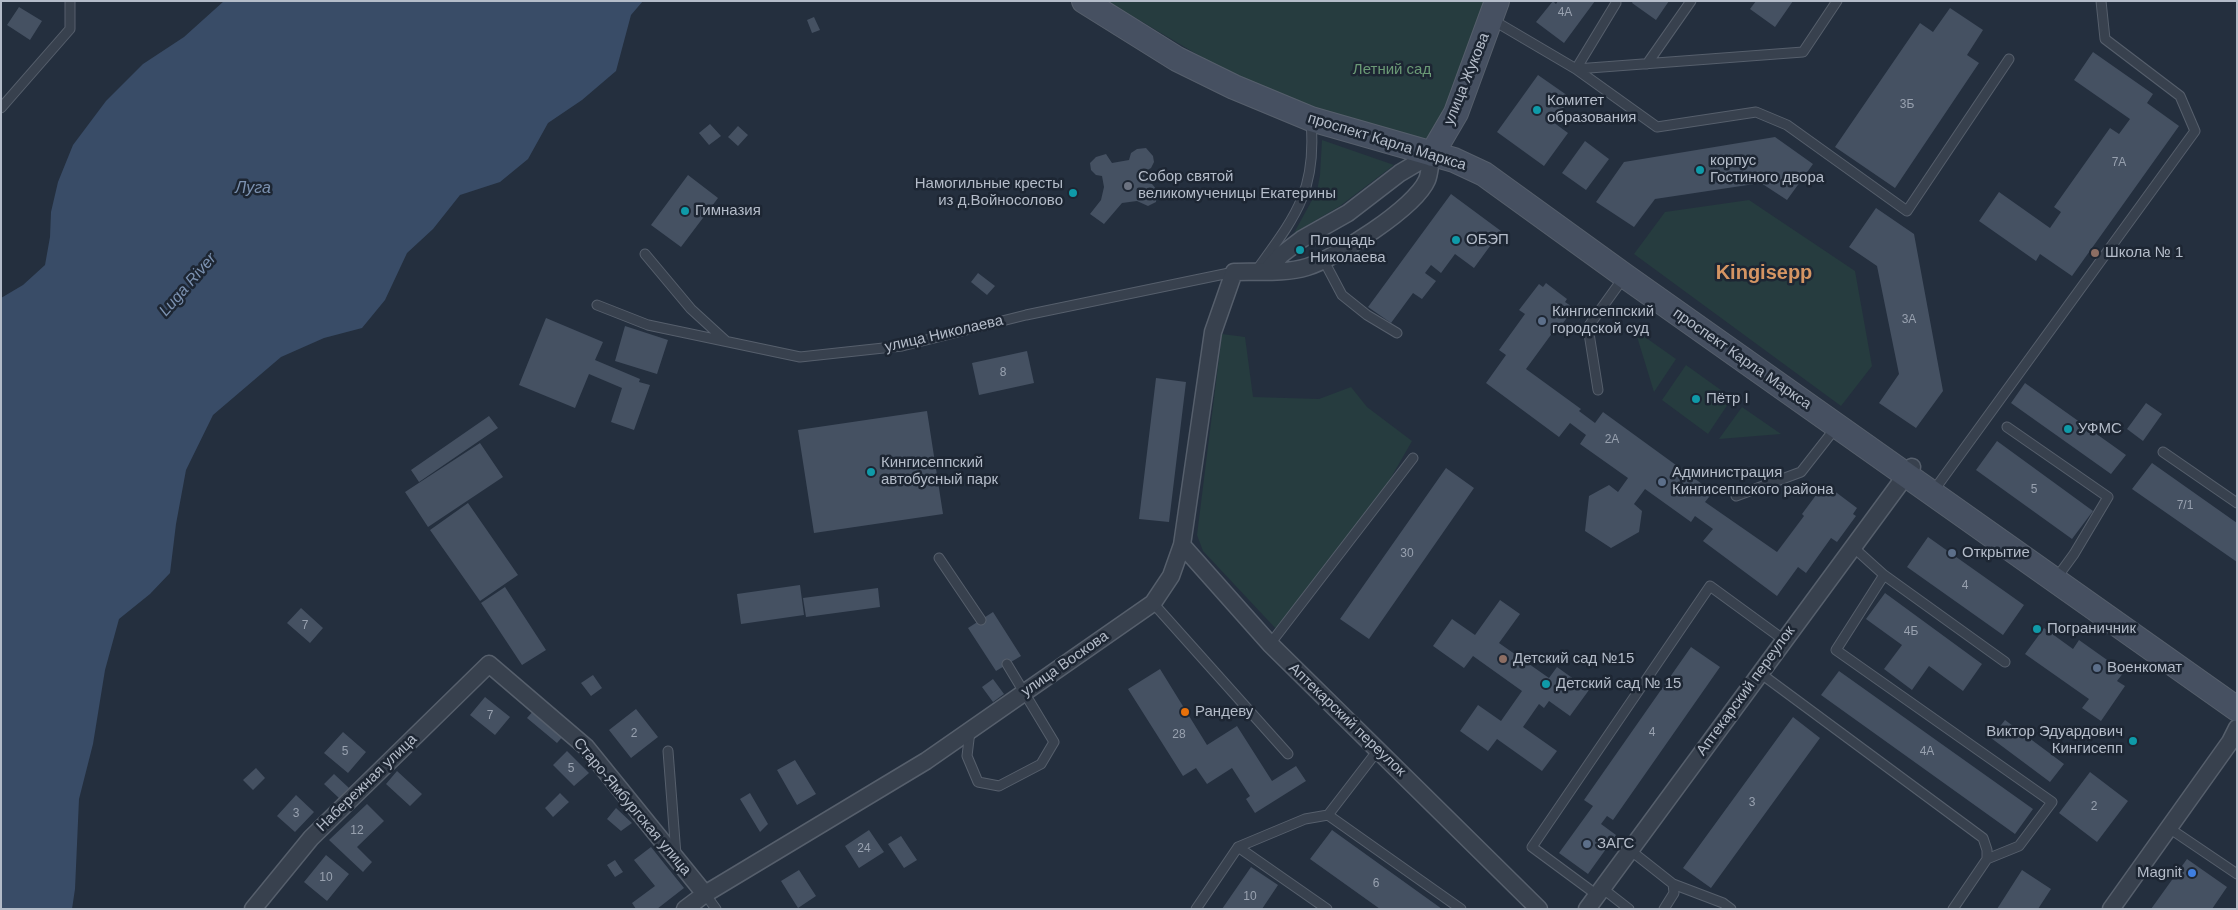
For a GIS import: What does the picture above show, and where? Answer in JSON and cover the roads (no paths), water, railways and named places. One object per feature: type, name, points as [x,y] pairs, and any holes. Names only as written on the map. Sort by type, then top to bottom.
[{"type":"main road","name":"проспект Карла Маркса","points":[[1084,1],[1177,59],[1234,87],[1311,119],[1470,166],[1484,174],[1837,426],[1909,471],[2057,576],[2237,709]]},
{"type":"main road","name":"улица Жукова","points":[[1432,154],[1456,114],[1494,10]]},
{"type":"main road","points":[[1470,166],[1491,170],[1909,471]]},
{"type":"main road","points":[[2057,576],[2237,696]]},
{"type":"street","points":[[1234,272],[1306,267],[1324,261],[1366,236],[1411,199],[1426,181],[1432,154]]},
{"type":"street","points":[[1262,271],[1302,239],[1348,213],[1400,173],[1432,154]]},
{"type":"street","name":"улица Воскова","points":[[685,909],[705,894],[926,761],[1153,603],[1170,576],[1182,545],[1212,332],[1234,272]]},
{"type":"street","name":"Аптекарский переулок","points":[[1588,909],[1909,471]]},
{"type":"street","name":"Аптекарский переулок","points":[[1182,545],[1270,644],[1539,909]]},
{"type":"street","name":"Старо-Ямбургская улица","points":[[489,664],[586,748],[705,894]]},
{"type":"street","name":"Набережная улица","points":[[253,909],[311,838],[489,664]]},
{"type":"street","points":[[2112,909],[2230,742],[2237,728]]},
{"type":"lane","points":[[1,108],[70,29],[70,1]]},
{"type":"lane","points":[[1647,64],[1691,1]]},
{"type":"lane","points":[[1576,69],[1803,52],[1837,1]]},
{"type":"lane","points":[[1935,490],[2195,131],[2180,96],[2105,39],[2101,1]]},
{"type":"lane","points":[[1576,69],[1616,3]]},
{"type":"lane","points":[[1494,10],[1657,127],[1756,112],[1787,125],[1906,211],[2009,59]]},
{"type":"lane","points":[[1262,271],[1301,205],[1312,165],[1311,119]]},
{"type":"lane","points":[[645,254],[690,309],[727,342]]},
{"type":"lane","points":[[1324,261],[1342,296],[1397,333]]},
{"type":"lane","name":"улица Николаева","points":[[598,305],[648,325],[800,357],[902,346],[1026,315],[1234,272]]},
{"type":"lane","points":[[1598,390],[1588,327],[1625,276]]},
{"type":"lane","points":[[1736,496],[1801,472],[1837,426]]},
{"type":"lane","points":[[2006,426],[2108,497],[2074,554],[2057,576]]},
{"type":"lane","points":[[2163,452],[2237,503]]},
{"type":"lane","points":[[1270,644],[1413,458]]},
{"type":"lane","points":[[1853,547],[1884,576],[2005,662]]},
{"type":"lane","points":[[939,558],[981,620]]},
{"type":"lane","points":[[1884,576],[1836,650],[2052,802],[2018,846],[1987,859],[1953,909]]},
{"type":"lane","points":[[1630,909],[1600,892],[1532,846],[1710,586],[1784,640]]},
{"type":"lane","points":[[1153,603],[1288,754]]},
{"type":"lane","points":[[970,731],[967,756],[978,782],[999,786],[1041,764],[1054,742],[1008,664]]},
{"type":"lane","points":[[1760,672],[1983,838],[1987,850],[1987,859]]},
{"type":"lane","points":[[1196,909],[1238,847],[1305,819],[1328,815],[1378,750]]},
{"type":"lane","points":[[668,751],[676,858]]},
{"type":"lane","points":[[1328,815],[1461,909]]},
{"type":"lane","points":[[2169,828],[2237,874]]},
{"type":"lane","points":[[1238,847],[1327,909]]},
{"type":"lane","points":[[1630,850],[1673,884],[1723,903],[1731,909]]},
{"type":"lane","points":[[1664,909],[1674,894],[1673,884]]},
{"type":"lane","points":[[705,894],[716,909]]},
{"type":"water","name":"Луга","points":[[224,1],[643,1],[631,15],[616,71],[582,100],[548,123],[528,159],[500,182],[460,195],[433,229],[407,253],[385,300],[362,328],[324,338],[281,357],[213,415],[186,470],[176,524],[170,573],[150,594],[119,619],[105,670],[93,744],[79,799],[75,889],[72,909],[1,909],[1,298],[23,285],[45,265],[50,237],[51,212],[58,182],[73,145],[106,101],[143,64],[184,37]]},
{"type":"place","name":"Комитет образования","points":[[1537,110]]},
{"type":"place","name":"корпус Гостиного двора","points":[[1700,170]]},
{"type":"place","name":"Собор святой великомученицы Екатерины","points":[[1128,186]]},
{"type":"place","name":"Намогильные кресты из д.Войносолово","points":[[1073,193]]},
{"type":"place","name":"Гимназия","points":[[685,211]]},
{"type":"place","name":"ОБЭП","points":[[1456,240]]},
{"type":"place","name":"Площадь Николаева","points":[[1300,250]]},
{"type":"place","name":"Школа № 1","points":[[2095,253]]},
{"type":"place","name":"Кингисеппский городской суд","points":[[1542,321]]},
{"type":"place","name":"Пётр I","points":[[1696,399]]},
{"type":"place","name":"УФМС","points":[[2068,429]]},
{"type":"place","name":"Кингисеппский автобусный парк","points":[[871,472]]},
{"type":"place","name":"Администрация Кингисеппского района","points":[[1662,482]]},
{"type":"place","name":"Открытие","points":[[1952,553]]},
{"type":"place","name":"Пограничник","points":[[2037,629]]},
{"type":"place","name":"Детский сад №15","points":[[1503,659]]},
{"type":"place","name":"Военкомат","points":[[2097,668]]},
{"type":"place","name":"Детский сад № 15","points":[[1546,684]]},
{"type":"place","name":"Рандеву","points":[[1185,712]]},
{"type":"place","name":"Виктор Эдуардович Кингисепп","points":[[2133,741]]},
{"type":"place","name":"ЗАГС","points":[[1587,844]]},
{"type":"place","name":"Magnit","points":[[2192,873]]},
{"type":"district","name":"Kingisepp","points":[[1764,273]]},
{"type":"park label","name":"Летний сад","points":[[1392,70]]},
{"type":"water label","name":"Luga River","points":[[188,285]]}]
